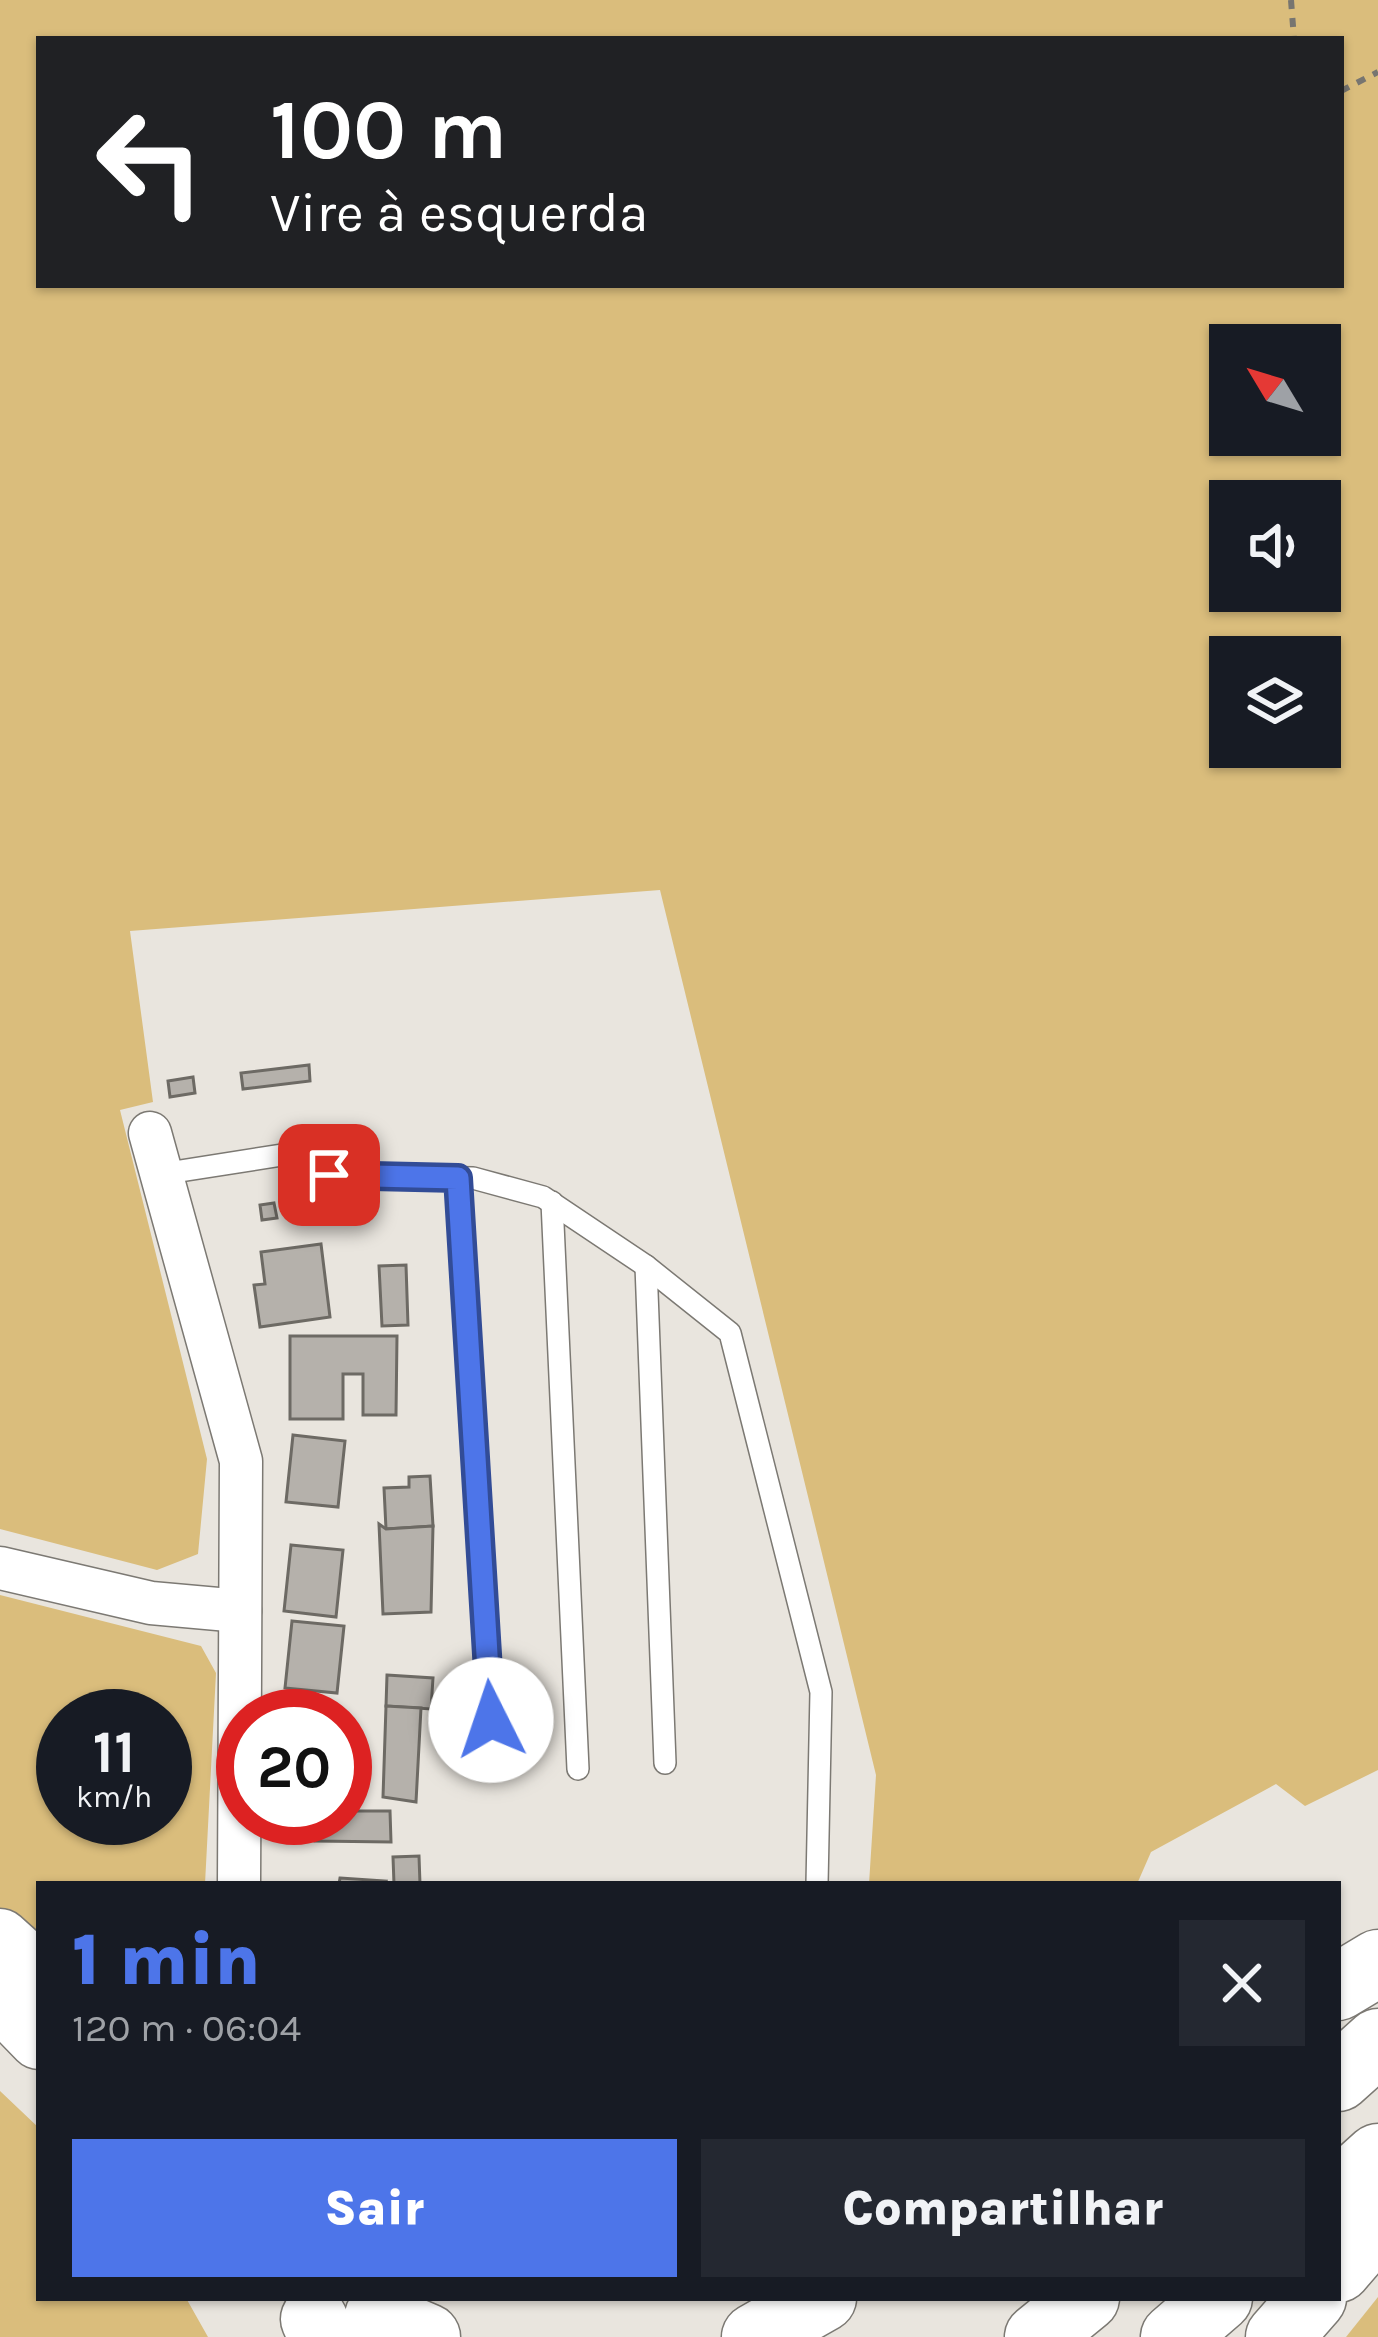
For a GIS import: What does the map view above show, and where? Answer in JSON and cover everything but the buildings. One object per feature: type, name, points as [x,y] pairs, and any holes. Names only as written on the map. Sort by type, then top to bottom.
[{"type":"highway","points":[[1341,1986],[1378,1963]]},
{"type":"highway","points":[[1341,2075],[1378,2042]]},
{"type":"highway","points":[[1341,2190],[1378,2157]]},
{"type":"highway","points":[[1341,2266],[1378,2223]]},
{"type":"highway","points":[[755,2337],[818,2301]]},
{"type":"highway","points":[[1038,2337],[1082,2301]]},
{"type":"highway","points":[[1174,2337],[1216,2301]]},
{"type":"highway","points":[[1279,2337],[1310,2301]]},
{"type":"main road","points":[[0,1939],[36,1971]]},
{"type":"main road","points":[[0,1999],[36,2036]]},
{"type":"street","points":[[156,1153],[241,1462],[239,1881]]},
{"type":"street","points":[[0,1568],[151,1603],[240,1611]]},
{"type":"lane","points":[[156,1153],[314,1150],[329,1175],[458,1178],[551,1202],[646,1266],[730,1333],[820,1692],[817,1881]]},
{"type":"lane","points":[[458,1178],[494,1766]]},
{"type":"lane","points":[[551,1202],[578,1769]]},
{"type":"lane","points":[[646,1266],[665,1763]]},
{"type":"path","points":[[1291,0],[1294,36]]},
{"type":"path","points":[[1344,89],[1378,72]]},
{"type":"shaded area","points":[[0,0],[1378,0],[1378,1770],[1305,1806],[1276,1784],[1151,1852],[1138,1881],[869,1881],[876,1775],[660,890],[130,931],[153,1102],[120,1110],[207,1459],[198,1554],[157,1570],[0,1529]]},
{"type":"shaded area","points":[[0,1595],[201,1646],[216,1673],[205,1881],[36,1881],[36,1941],[0,1911]]},
{"type":"shaded area","points":[[0,2091],[36,2125],[36,2301],[188,2301],[208,2337],[0,2337]]},
{"type":"shaded area","points":[[1378,2297],[1378,2337],[1346,2337]]},
{"type":"route","points":[[329,1175],[458,1178],[491,1720]]}]
